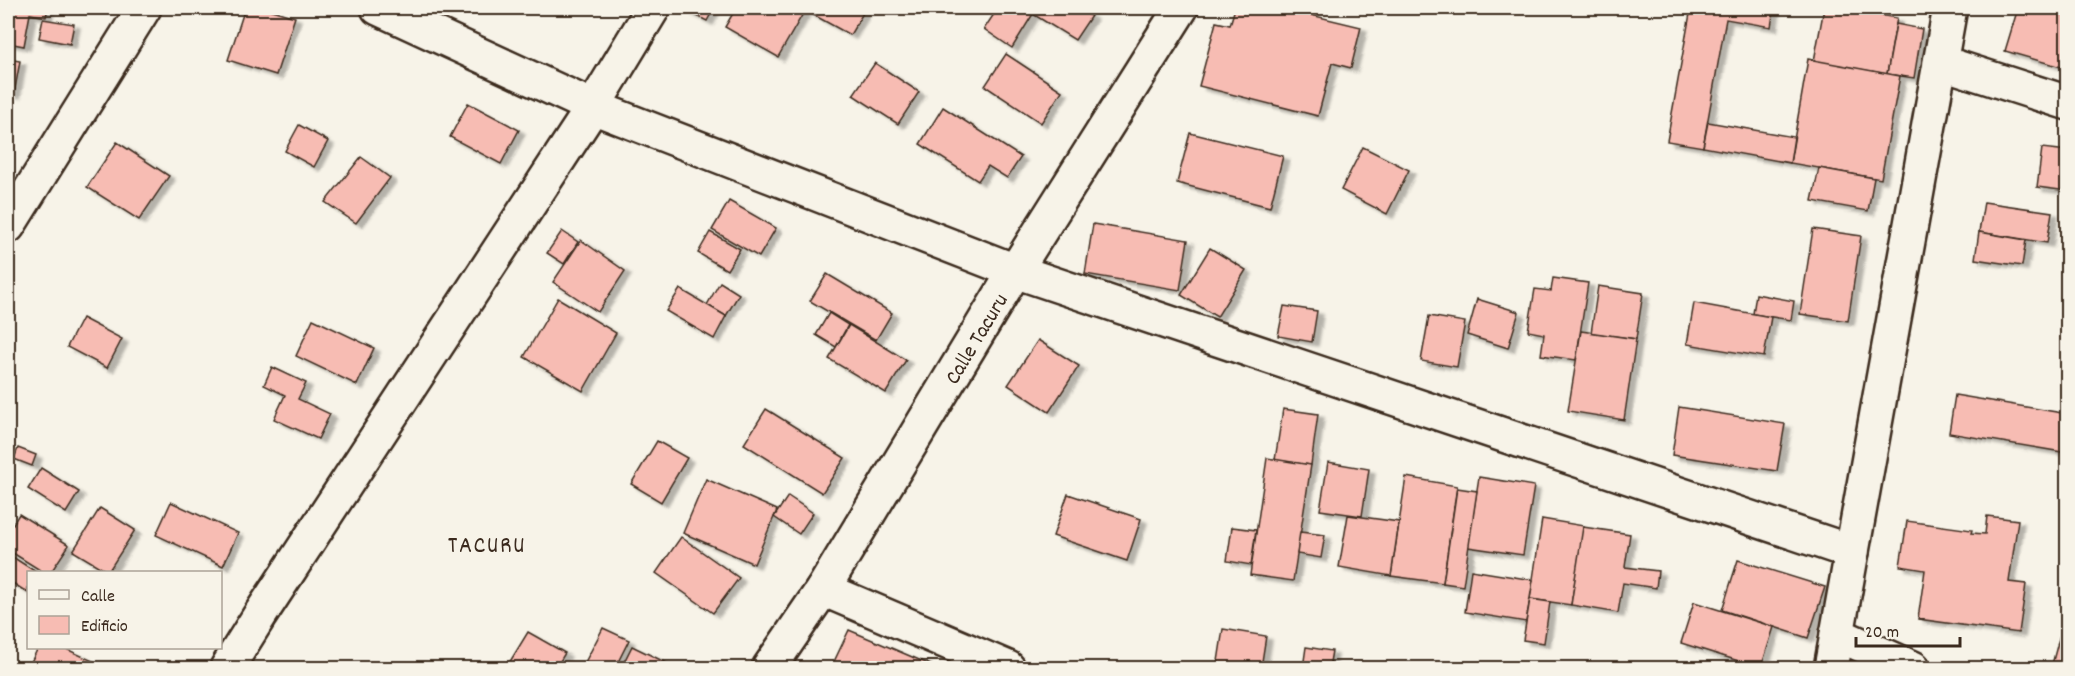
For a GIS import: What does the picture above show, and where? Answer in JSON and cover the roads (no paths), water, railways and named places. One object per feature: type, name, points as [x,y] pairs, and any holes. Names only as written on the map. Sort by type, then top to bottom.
[{"type":"street","points":[[8,226],[144,8]]},
{"type":"street","points":[[378,8],[593,107],[1015,271],[1852,552]]},
{"type":"street","points":[[227,669],[260,615],[593,107],[653,8]]},
{"type":"street","name":"Calle Tacuru","points":[[769,669],[823,588],[1015,271],[1181,8]]},
{"type":"street","points":[[1831,669],[1950,8]]},
{"type":"street","points":[[1940,62],[2067,104]]},
{"type":"street","points":[[823,588],[1008,669]]},
{"type":"street","points":[[1837,634],[1913,669]]},
{"type":"district","name":"TACURU","points":[[487,544]]}]
